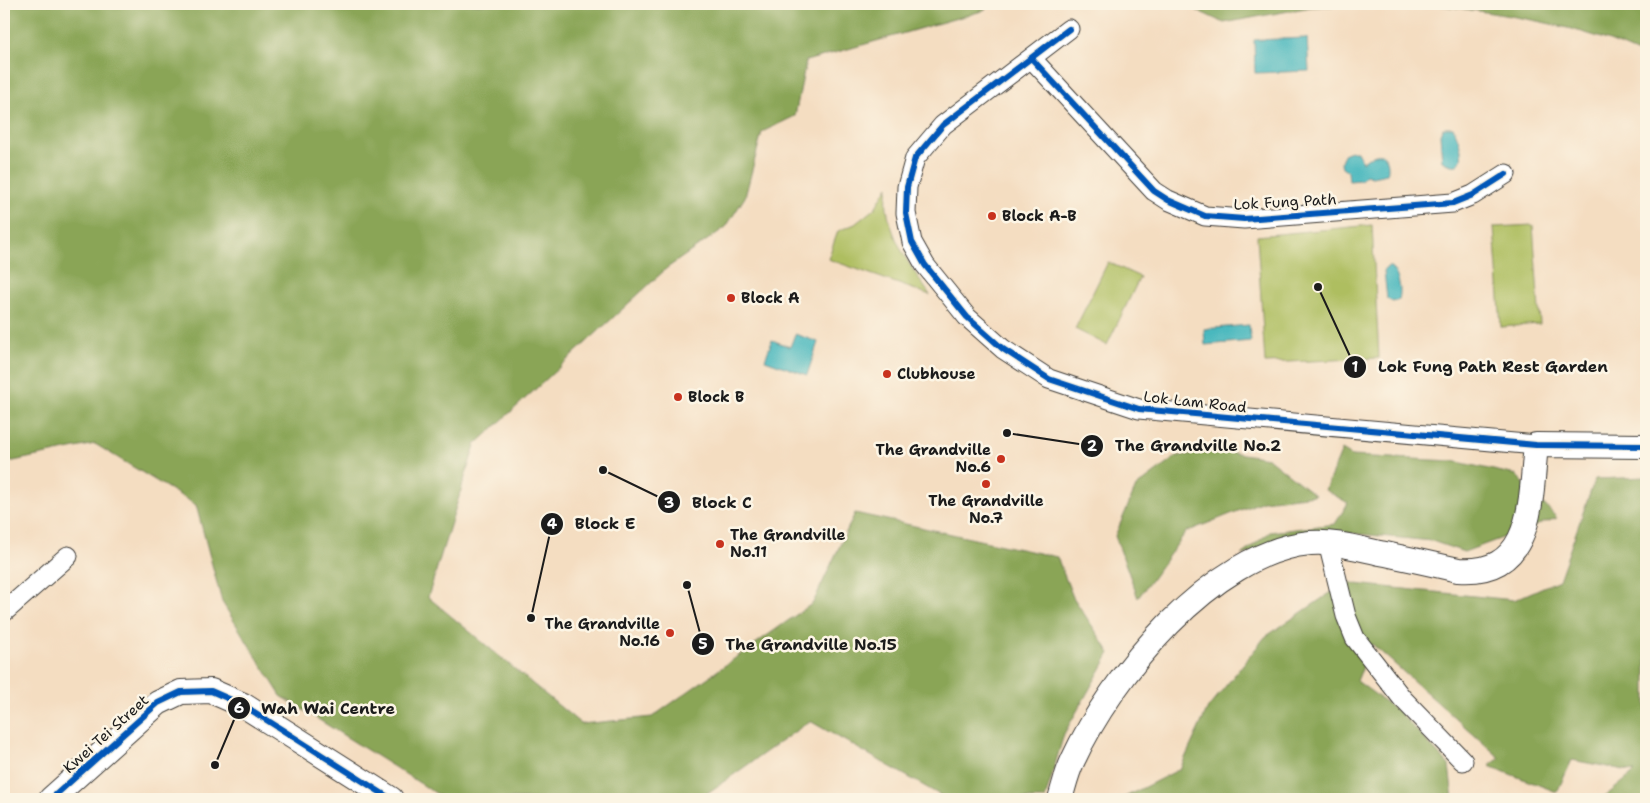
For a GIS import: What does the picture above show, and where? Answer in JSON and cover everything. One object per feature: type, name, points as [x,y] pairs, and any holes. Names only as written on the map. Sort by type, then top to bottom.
[{"type":"street","name":"Lok Lam Road","points":[[1069,29],[943,125],[915,158],[907,187],[906,213],[912,242],[926,265],[967,316],[1002,349],[1049,379],[1139,409],[1536,445],[1646,446]]},
{"type":"street","name":"Lok Fung Path","points":[[1032,59],[1154,191],[1168,200],[1205,216],[1244,219],[1453,203],[1474,195],[1506,174]]},
{"type":"street","points":[[1060,799],[1072,762],[1107,699],[1144,651],[1186,608],[1231,573],[1260,556],[1296,545],[1328,543],[1350,546],[1458,570],[1492,567],[1509,556],[1522,538],[1528,514],[1536,445]]},
{"type":"street","points":[[1328,543],[1346,616],[1355,638],[1402,698],[1463,761]]},
{"type":"street","points":[[4,612],[68,556]]},
{"type":"street","name":"Kwei Tei Street","points":[[51,799],[158,703],[181,692],[211,692],[243,705],[391,799]]},
{"type":"green space","points":[[4,4],[993,4],[982,11],[806,61],[795,116],[762,132],[745,197],[726,227],[667,268],[475,445],[428,597],[581,724],[652,717],[813,603],[855,513],[1057,557],[1073,597],[1110,653],[1064,734],[1045,799],[947,799],[810,721],[699,799],[445,799],[281,696],[222,602],[196,505],[95,444],[4,463]]},
{"type":"green space","points":[[1183,4],[1386,4],[1311,7],[1224,23]]},
{"type":"green space","points":[[1431,4],[1646,4],[1646,57],[1621,45],[1568,28],[1514,17]]},
{"type":"green space","points":[[888,186],[887,209],[898,244],[930,295],[828,259],[838,231],[855,224],[875,208]]},
{"type":"green space","points":[[1372,225],[1379,358],[1265,363],[1257,236]]},
{"type":"green space","points":[[1533,225],[1540,324],[1501,327],[1494,227]]},
{"type":"green space","points":[[1108,262],[1140,277],[1107,345],[1075,329]]},
{"type":"green space","points":[[1342,450],[1352,456],[1453,461],[1516,475],[1557,518],[1464,552],[1432,541],[1348,533],[1241,555],[1270,532],[1335,524],[1348,503],[1325,490]]},
{"type":"green space","points":[[1224,451],[1268,458],[1315,495],[1263,501],[1186,532],[1138,598],[1115,536],[1136,487],[1177,456]]},
{"type":"green space","points":[[1646,477],[1646,799],[1602,799],[1635,772],[1572,760],[1557,792],[1489,766],[1500,758],[1372,644],[1357,681],[1399,712],[1449,765],[1453,799],[1121,799],[1180,769],[1208,708],[1265,637],[1345,583],[1514,600],[1559,580],[1595,479]]},
{"type":"water","points":[[1307,38],[1309,71],[1255,73],[1254,40]]},
{"type":"water","points":[[1445,127],[1453,127],[1461,148],[1461,161],[1457,165],[1451,165],[1442,161],[1440,134]]},
{"type":"water","points":[[1357,151],[1362,162],[1373,155],[1382,154],[1388,162],[1387,174],[1372,177],[1366,175],[1361,180],[1349,181],[1348,171],[1342,167],[1341,161],[1345,153]]},
{"type":"water","points":[[1387,267],[1392,267],[1400,287],[1399,300],[1393,302],[1387,299],[1384,271]]},
{"type":"water","points":[[1249,325],[1251,341],[1205,345],[1204,329]]},
{"type":"water","points":[[795,334],[818,342],[807,375],[765,360],[772,340],[790,347]]},
{"type":"cycle path","points":[[1069,29],[943,125],[915,158],[907,187],[906,213],[912,242],[925,265],[967,317],[1003,349],[1049,379],[1139,409],[1536,445],[1646,446]]},
{"type":"cycle path","points":[[1032,59],[1154,191],[1168,200],[1205,216],[1244,219],[1453,203],[1473,195],[1506,174]]},
{"type":"cycle path","points":[[51,799],[158,703],[181,692],[211,691],[243,705],[391,799]]},
{"type":"place","name":"Block A-B","points":[[992,216]]},
{"type":"place","name":"Lok Fung Path Rest Garden","points":[[1318,287]]},
{"type":"place","name":"Block A","points":[[731,298]]},
{"type":"place","name":"Clubhouse","points":[[887,374]]},
{"type":"place","name":"Block B","points":[[678,397]]},
{"type":"place","name":"The Grandville No.2","points":[[1007,433]]},
{"type":"place","name":"The Grandville No.6","points":[[1001,459]]},
{"type":"place","name":"Block C","points":[[603,470]]},
{"type":"place","name":"The Grandville No.7","points":[[986,484]]},
{"type":"place","name":"The Grandville No.11","points":[[720,544]]},
{"type":"place","name":"The Grandville No.15","points":[[687,585]]},
{"type":"place","name":"Block E","points":[[531,618]]},
{"type":"place","name":"The Grandville No.16","points":[[670,633]]},
{"type":"place","name":"Wah Wai Centre","points":[[215,765]]}]
